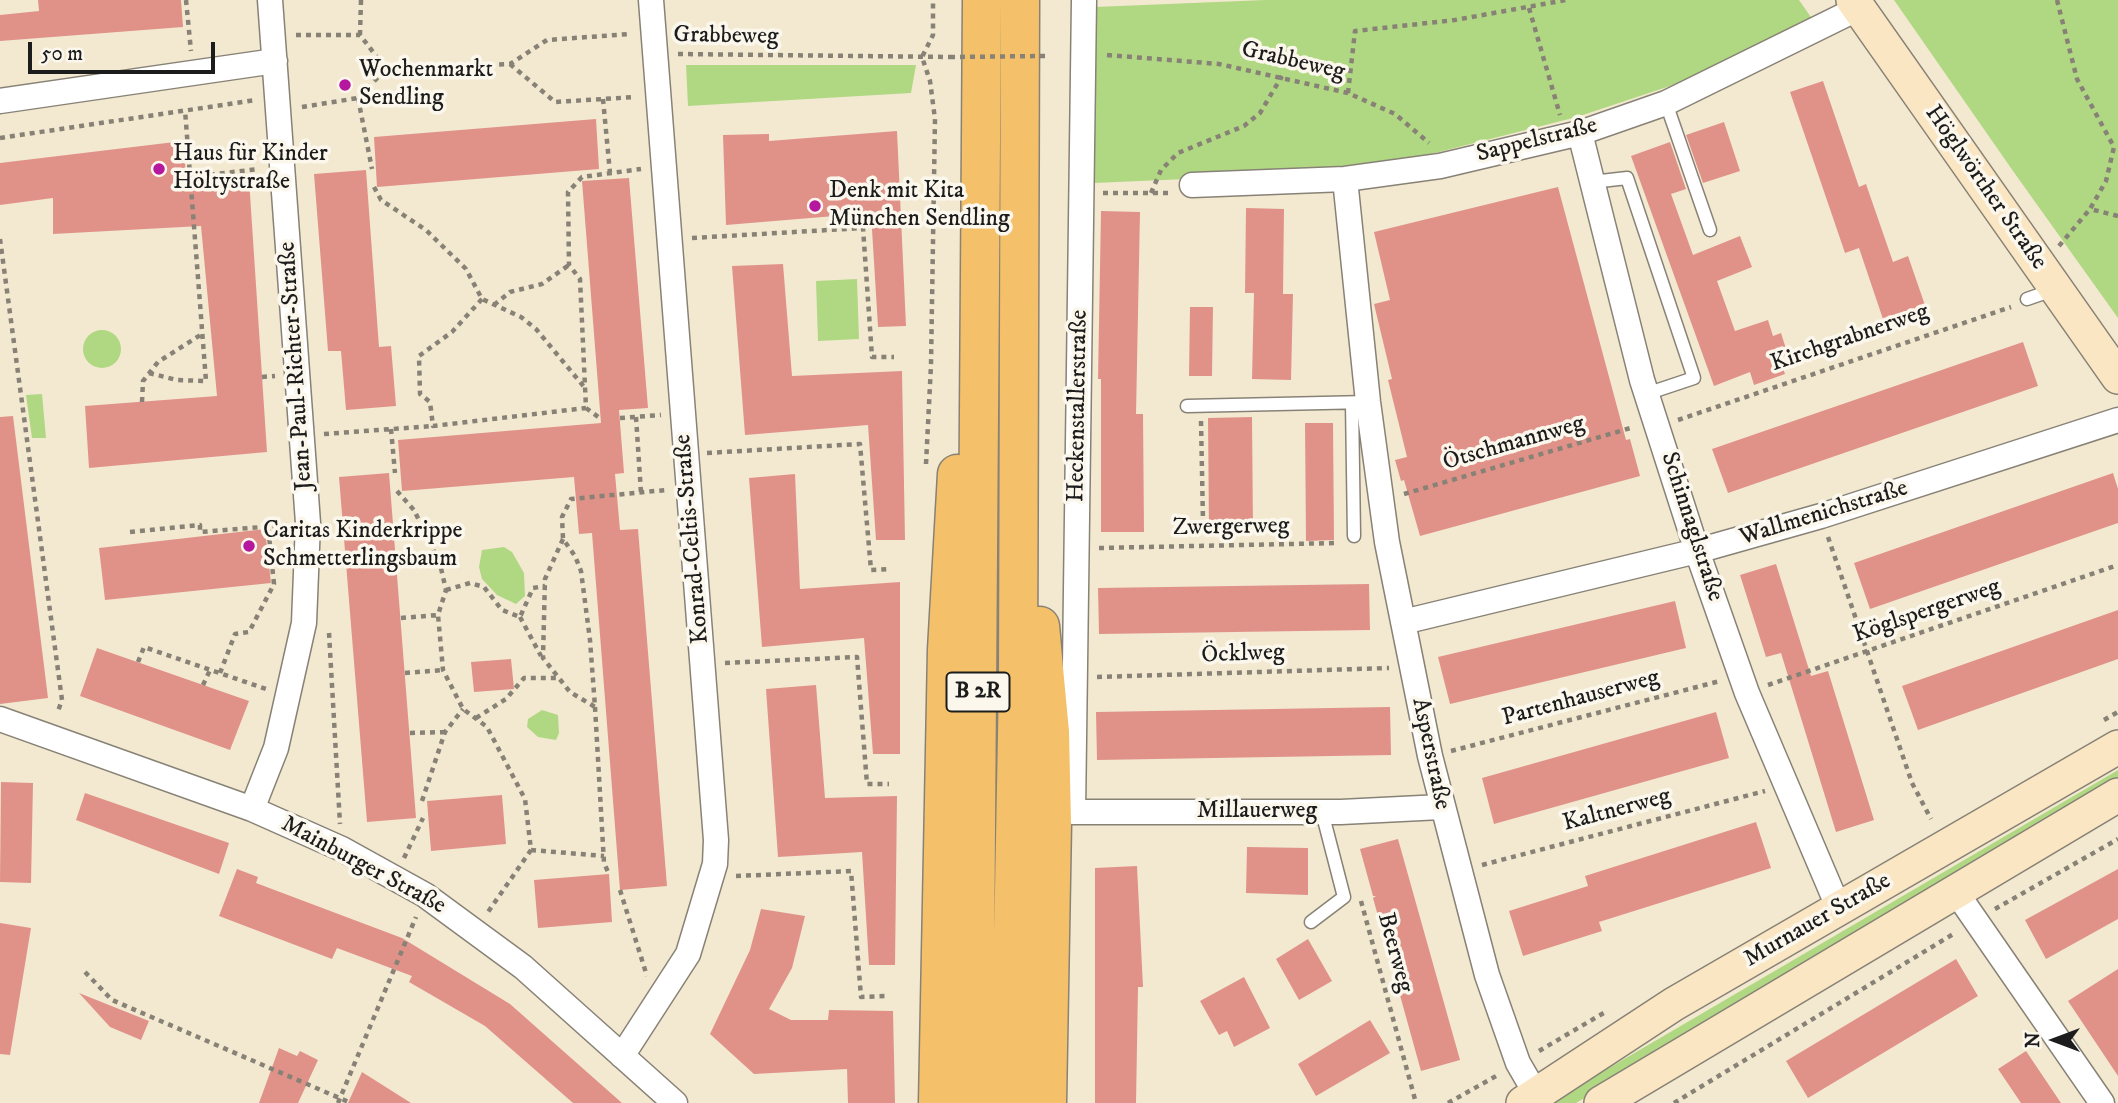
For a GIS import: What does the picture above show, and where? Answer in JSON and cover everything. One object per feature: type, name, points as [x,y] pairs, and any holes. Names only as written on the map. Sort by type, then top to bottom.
[{"type":"highway","name":"B 2R","points":[[974,1103],[982,0]]},
{"type":"highway","name":"B 2R","points":[[1010,1103],[1018,683],[1020,0]]},
{"type":"highway","points":[[938,1103],[952,532],[962,413],[979,281]]},
{"type":"highway","points":[[1017,502],[1035,573],[1050,732],[1052,823],[1047,1103]]},
{"type":"main road","name":"Höglwörther Straße","points":[[1856,4],[2042,294],[2118,377]]},
{"type":"main road","name":"Murnauer Straße","points":[[1529,1099],[1674,1004],[2118,747]]},
{"type":"main road","name":"Murnauer Straße","points":[[1601,1103],[2118,795]]},
{"type":"street","name":"Jean-Paul-Richter-Straße","points":[[252,808],[276,748],[290,697],[304,623],[308,523],[283,167],[287,102],[275,61],[270,0]]},
{"type":"street","name":"Konrad-Celtis-Straße","points":[[622,1056],[688,954],[715,864],[715,794],[685,455],[651,0]]},
{"type":"street","name":"Heckenstallerstraße","points":[[1073,813],[1084,0]]},
{"type":"street","name":"Sappelstraße","points":[[1192,185],[1345,179],[1440,166],[1573,134],[1666,103],[1856,4]]},
{"type":"street","points":[[0,101],[275,61]]},
{"type":"street","name":"Schinnaglstraße","points":[[1573,134],[1592,182],[1646,394],[1698,551],[1744,684],[1839,909]]},
{"type":"street","name":"Asperstraße","points":[[1345,179],[1360,402],[1383,500],[1387,542],[1411,664],[1457,871],[1529,1099]]},
{"type":"street","name":"Wallmenichstraße","points":[[1403,622],[1698,551],[1821,516],[2118,420]]},
{"type":"street","name":"Mainburger Straße","points":[[0,719],[252,808],[342,849],[425,895],[523,967],[675,1103]]},
{"type":"street","name":"Millauerweg","points":[[1073,813],[1322,812],[1441,807]]},
{"type":"street","points":[[1956,892],[2102,1103]]},
{"type":"lane","points":[[1666,103],[1710,230]]},
{"type":"lane","points":[[1592,182],[1627,178],[1694,378],[1646,394]]},
{"type":"lane","points":[[1187,406],[1360,402],[1354,536]]},
{"type":"lane","points":[[1311,922],[1345,897],[1322,812]]},
{"type":"path","points":[[186,0],[193,73]]},
{"type":"path","points":[[361,0],[360,35],[386,69]]},
{"type":"path","points":[[1348,93],[1355,31],[1529,8],[1566,0]]},
{"type":"path","points":[[2057,0],[2077,79],[2114,147],[2106,181],[2090,209],[2057,248]]},
{"type":"path","points":[[1529,8],[1573,134]]},
{"type":"path","points":[[0,138],[185,110],[358,98],[386,69],[510,64],[547,40],[630,34]]},
{"type":"path","points":[[275,61],[290,35],[360,35]]},
{"type":"path","name":"Grabbeweg","points":[[656,54],[1045,56]]},
{"type":"path","name":"Grabbeweg","points":[[1108,55],[1219,64],[1282,76],[1348,93],[1395,114],[1427,138],[1440,166]]},
{"type":"path","points":[[510,64],[555,102],[636,97]]},
{"type":"path","points":[[1151,193],[1161,170],[1178,153],[1244,126],[1260,113],[1282,76]]},
{"type":"path","points":[[358,98],[372,169]]},
{"type":"path","points":[[603,99],[610,173]]},
{"type":"path","points":[[149,373],[177,380],[206,381],[185,110]]},
{"type":"path","points":[[586,408],[580,279],[569,265],[568,192],[582,177],[665,166]]},
{"type":"path","points":[[190,177],[283,167]]},
{"type":"path","points":[[1082,194],[1193,192],[1192,185]]},
{"type":"path","points":[[374,187],[381,200],[426,230],[466,269],[482,299],[521,317],[536,329],[585,388]]},
{"type":"path","points":[[2090,209],[2118,216]]},
{"type":"path","points":[[670,240],[863,228],[872,357],[894,357]]},
{"type":"path","points":[[0,239],[62,700],[48,736]]},
{"type":"path","points":[[494,305],[510,292],[542,284],[569,265]]},
{"type":"path","name":"Kirchgrabnerweg","points":[[1656,424],[2042,294]]},
{"type":"path","points":[[433,426],[430,402],[420,394],[419,356],[452,332],[482,299]]},
{"type":"path","points":[[142,402],[143,381],[158,362],[202,334]]},
{"type":"path","points":[[1201,406],[1203,522]]},
{"type":"path","points":[[303,435],[433,426],[586,408],[601,419]]},
{"type":"path","points":[[620,418],[682,413]]},
{"type":"path","points":[[636,417],[641,493]]},
{"type":"path","name":"Ötschmannweg","points":[[1383,500],[1656,424]]},
{"type":"path","points":[[391,429],[395,473]]},
{"type":"path","points":[[685,455],[860,444],[871,570],[891,569]]},
{"type":"path","points":[[543,658],[545,579],[562,539],[562,517],[571,499],[688,488]]},
{"type":"path","points":[[397,491],[414,510],[440,564],[446,590],[438,615],[443,670],[463,709],[487,727],[525,799],[531,850],[475,930]]},
{"type":"path","points":[[1821,516],[1912,783],[1931,819]]},
{"type":"path","points":[[130,532],[200,525],[200,532],[308,523]]},
{"type":"path","points":[[220,673],[235,634],[248,632],[274,584],[268,526]]},
{"type":"path","points":[[562,539],[575,556],[581,570],[590,640],[604,856],[610,874]]},
{"type":"path","name":"Zwergerweg","points":[[1077,548],[1387,542]]},
{"type":"path","points":[[396,559],[415,558],[440,564]]},
{"type":"path","name":"Köglspergerweg","points":[[1744,684],[1867,651],[2118,565]]},
{"type":"path","points":[[446,590],[470,583],[484,587],[502,610],[520,617],[543,658],[570,692],[594,707]]},
{"type":"path","points":[[520,617],[533,588],[545,586]]},
{"type":"path","points":[[401,618],[438,615]]},
{"type":"path","points":[[304,623],[328,626],[342,849]]},
{"type":"path","points":[[138,662],[144,647],[290,697]]},
{"type":"path","points":[[703,664],[857,657],[867,784],[889,784]]},
{"type":"path","name":"Öcklweg","points":[[1075,677],[1392,668],[1411,664]]},
{"type":"path","points":[[203,685],[209,670]]},
{"type":"path","points":[[405,673],[443,670]]},
{"type":"path","points":[[475,718],[506,699],[524,678],[558,678]]},
{"type":"path","name":"Partenhauserweg","points":[[1430,756],[1744,684]]},
{"type":"path","points":[[422,801],[445,732],[463,709]]},
{"type":"path","points":[[410,733],[445,732]]},
{"type":"path","name":"Kaltnerweg","points":[[1457,871],[1786,786]]},
{"type":"path","points":[[394,878],[423,818]]},
{"type":"path","points":[[1674,1103],[1977,919],[2118,839]]},
{"type":"path","points":[[531,850],[604,856]]},
{"type":"path","points":[[712,877],[851,871],[861,997],[885,996]]},
{"type":"path","points":[[620,890],[644,970],[660,1000]]},
{"type":"path","name":"Beerweg","points":[[1359,893],[1416,1103]]},
{"type":"path","points":[[339,1100],[425,895]]},
{"type":"path","points":[[85,972],[111,1000],[351,1103]]},
{"type":"green space","points":[[1265,0],[1799,0],[1813,20],[1717,68],[1673,85],[1577,117],[1423,156],[1325,173],[1094,183],[1095,7]]},
{"type":"green space","points":[[1894,0],[2118,0],[2118,318],[2013,171]]},
{"type":"green space","points":[[686,65],[916,65],[911,93],[688,106]]},
{"type":"green space","points":[[857,279],[859,339],[818,341],[816,281]]},
{"type":"green space","points":[[102,330],[116,335],[121,349],[116,363],[102,368],[88,363],[83,349],[88,335]]},
{"type":"green space","points":[[42,394],[46,438],[32,438],[26,395]]},
{"type":"green space","points":[[504,547],[512,552],[524,573],[525,596],[516,604],[497,595],[482,579],[479,567],[482,550]]},
{"type":"green space","points":[[542,710],[558,715],[559,733],[556,740],[538,737],[527,727],[528,719]]},
{"type":"green space","points":[[2118,770],[2118,786],[1576,1103],[1549,1103]]},
{"type":"building","points":[[38,0],[181,0],[183,27],[0,41],[0,15],[39,11]]},
{"type":"building","points":[[1823,81],[1859,187],[1866,184],[1893,262],[1908,256],[1927,311],[1885,325],[1859,248],[1845,253],[1790,92]]},
{"type":"building","points":[[596,119],[599,169],[377,187],[374,137]]},
{"type":"building","points":[[1724,122],[1740,171],[1703,183],[1686,135]]},
{"type":"building","points":[[897,131],[906,326],[878,327],[871,213],[726,225],[723,135],[769,134],[769,141]]},
{"type":"building","points":[[183,141],[187,185],[249,179],[267,452],[89,468],[85,406],[217,396],[201,226],[53,234],[53,198],[0,205],[0,163]]},
{"type":"building","points":[[1670,142],[1686,189],[1671,194],[1693,255],[1740,236],[1752,267],[1717,281],[1735,331],[1768,320],[1773,336],[1781,333],[1788,355],[1779,358],[1785,374],[1754,385],[1750,372],[1714,386],[1631,156]]},
{"type":"building","points":[[366,170],[379,347],[391,346],[396,406],[346,410],[341,351],[328,351],[314,174]]},
{"type":"building","points":[[629,178],[648,408],[619,410],[624,473],[615,474],[620,530],[638,529],[667,886],[620,890],[592,533],[579,534],[574,477],[402,491],[398,440],[601,423],[582,181]]},
{"type":"building","points":[[1558,187],[1626,440],[1630,439],[1640,476],[1420,536],[1404,480],[1401,481],[1395,460],[1407,457],[1388,380],[1392,379],[1374,304],[1390,300],[1374,232]]},
{"type":"building","points":[[1246,208],[1284,209],[1283,294],[1293,294],[1291,380],[1252,379],[1254,293],[1245,293]]},
{"type":"building","points":[[1101,211],[1140,212],[1136,414],[1143,414],[1144,532],[1101,532],[1101,379],[1098,379]]},
{"type":"building","points":[[783,264],[792,376],[902,371],[905,540],[876,540],[868,425],[745,435],[732,266]]},
{"type":"building","points":[[1190,307],[1213,307],[1212,376],[1189,376]]},
{"type":"building","points":[[2023,342],[2038,386],[1728,493],[1712,449]]},
{"type":"building","points":[[13,416],[48,698],[0,704],[0,417]]},
{"type":"building","points":[[1252,417],[1253,531],[1209,531],[1208,418]]},
{"type":"building","points":[[1305,423],[1333,423],[1334,540],[1306,541]]},
{"type":"building","points":[[389,473],[416,818],[367,822],[339,477]]},
{"type":"building","points":[[2113,473],[2118,489],[2118,523],[1870,609],[1854,563]]},
{"type":"building","points":[[795,474],[800,589],[900,582],[900,754],[873,754],[864,638],[762,647],[749,478]]},
{"type":"building","points":[[265,529],[271,583],[105,600],[99,548]]},
{"type":"building","points":[[1776,564],[1811,676],[1828,671],[1874,820],[1836,832],[1781,653],[1766,657],[1740,575]]},
{"type":"building","points":[[1369,584],[1370,630],[1099,634],[1098,588]]},
{"type":"building","points":[[1675,601],[1686,648],[1450,704],[1438,657]]},
{"type":"building","points":[[2118,610],[2118,659],[1918,730],[1902,686]]},
{"type":"building","points":[[97,648],[249,701],[230,750],[80,696]]},
{"type":"building","points":[[511,659],[514,689],[474,692],[471,662]]},
{"type":"building","points":[[816,685],[825,798],[897,796],[895,965],[869,965],[862,852],[778,857],[766,689]]},
{"type":"building","points":[[1390,707],[1391,755],[1097,760],[1096,712]]},
{"type":"building","points":[[1716,712],[1729,758],[1494,824],[1482,778]]},
{"type":"building","points":[[1,782],[33,783],[31,883],[0,882]]},
{"type":"building","points":[[85,793],[229,843],[219,874],[76,820]]},
{"type":"building","points":[[502,795],[506,844],[431,851],[427,801]]},
{"type":"building","points":[[1756,822],[1771,868],[1599,922],[1602,931],[1523,956],[1509,911],[1588,886],[1585,876]]},
{"type":"building","points":[[1398,839],[1460,1060],[1421,1071],[1373,898],[1376,896],[1373,896],[1360,849]]},
{"type":"building","points":[[1247,847],[1308,848],[1308,895],[1246,893]]},
{"type":"building","points":[[1137,866],[1143,987],[1138,987],[1136,1103],[1095,1103],[1095,868]]},
{"type":"building","points":[[237,869],[258,877],[256,883],[402,938],[510,1004],[622,1103],[573,1103],[485,1026],[409,982],[412,976],[337,948],[332,959],[219,916]]},
{"type":"building","points":[[2118,869],[2118,919],[2046,959],[2025,920]]},
{"type":"building","points":[[609,874],[612,922],[538,928],[534,880]]},
{"type":"building","points":[[761,909],[805,916],[792,968],[769,1009],[791,1020],[828,1020],[829,1010],[893,1011],[895,1103],[848,1103],[847,1069],[754,1074],[710,1034],[750,950]]},
{"type":"building","points":[[0,923],[31,928],[10,1055],[0,1054]]},
{"type":"building","points":[[1308,939],[1332,981],[1299,1000],[1276,959]]},
{"type":"building","points":[[1956,959],[1978,996],[1808,1098],[1786,1061]]},
{"type":"building","points":[[2118,969],[2118,1076],[2068,1001]]},
{"type":"building","points":[[1244,977],[1270,1028],[1234,1047],[1227,1031],[1219,1035],[1200,1001]]},
{"type":"building","points":[[79,993],[149,1021],[141,1040],[110,1027]]},
{"type":"building","points":[[1370,1020],[1390,1053],[1316,1096],[1298,1064]]},
{"type":"building","points":[[279,1048],[297,1056],[300,1051],[318,1060],[298,1103],[259,1103]]},
{"type":"building","points":[[2026,1051],[2061,1103],[2021,1103],[1998,1069]]},
{"type":"building","points":[[362,1072],[411,1103],[348,1103]]},
{"type":"place","name":"Wochenmarkt Sendling","points":[[345,85]]},
{"type":"place","name":"Haus für Kinder Höltystraße","points":[[159,169]]},
{"type":"place","name":"Denk mit Kita München Sendling","points":[[815,206]]},
{"type":"place","name":"Caritas Kinderkrippe Schmetterlingsbaum","points":[[249,546]]}]
